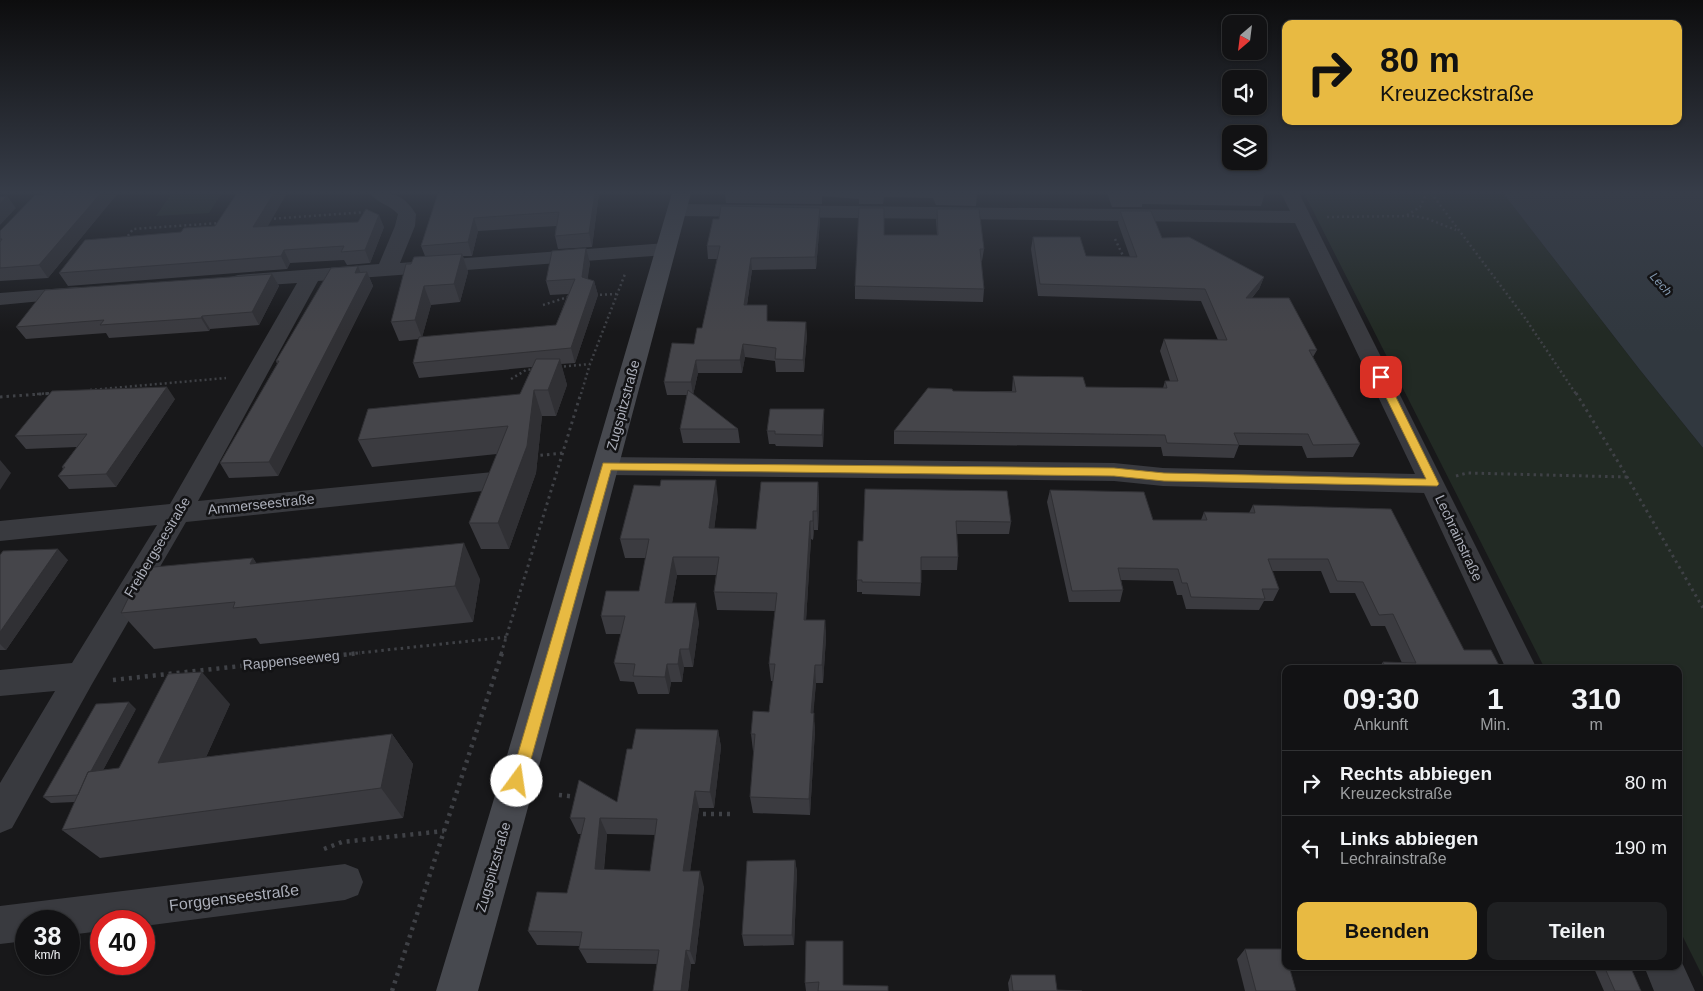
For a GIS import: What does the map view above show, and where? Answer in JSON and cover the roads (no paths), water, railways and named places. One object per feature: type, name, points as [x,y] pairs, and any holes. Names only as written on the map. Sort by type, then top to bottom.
[{"type":"street","points":[[387,270],[400,239]]},
{"type":"street","name":"Zugspitzstraße","points":[[457,991],[669,239]]},
{"type":"street","name":"Lechrainstraße","points":[[1313,239],[1520,665]]},
{"type":"street","points":[[223,282],[666,249]]},
{"type":"street","name":"Freibergseestraße","points":[[0,816],[78,679],[178,513],[311,276]]},
{"type":"street","points":[[0,300],[96,292]]},
{"type":"street","points":[[606,466],[1114,472],[1164,477],[1433,484]]},
{"type":"street","name":"Ammerseestraße","points":[[0,531],[493,481]]},
{"type":"street","points":[[0,683],[78,679]]},
{"type":"street","name":"Forggenseestraße","points":[[80,915],[345,882]]},
{"type":"street","points":[[0,925],[15,923]]},
{"type":"street","points":[[1665,970],[1675,991]]},
{"type":"water","name":"Lech","points":[[1539,239],[1703,239],[1703,448]]}]
